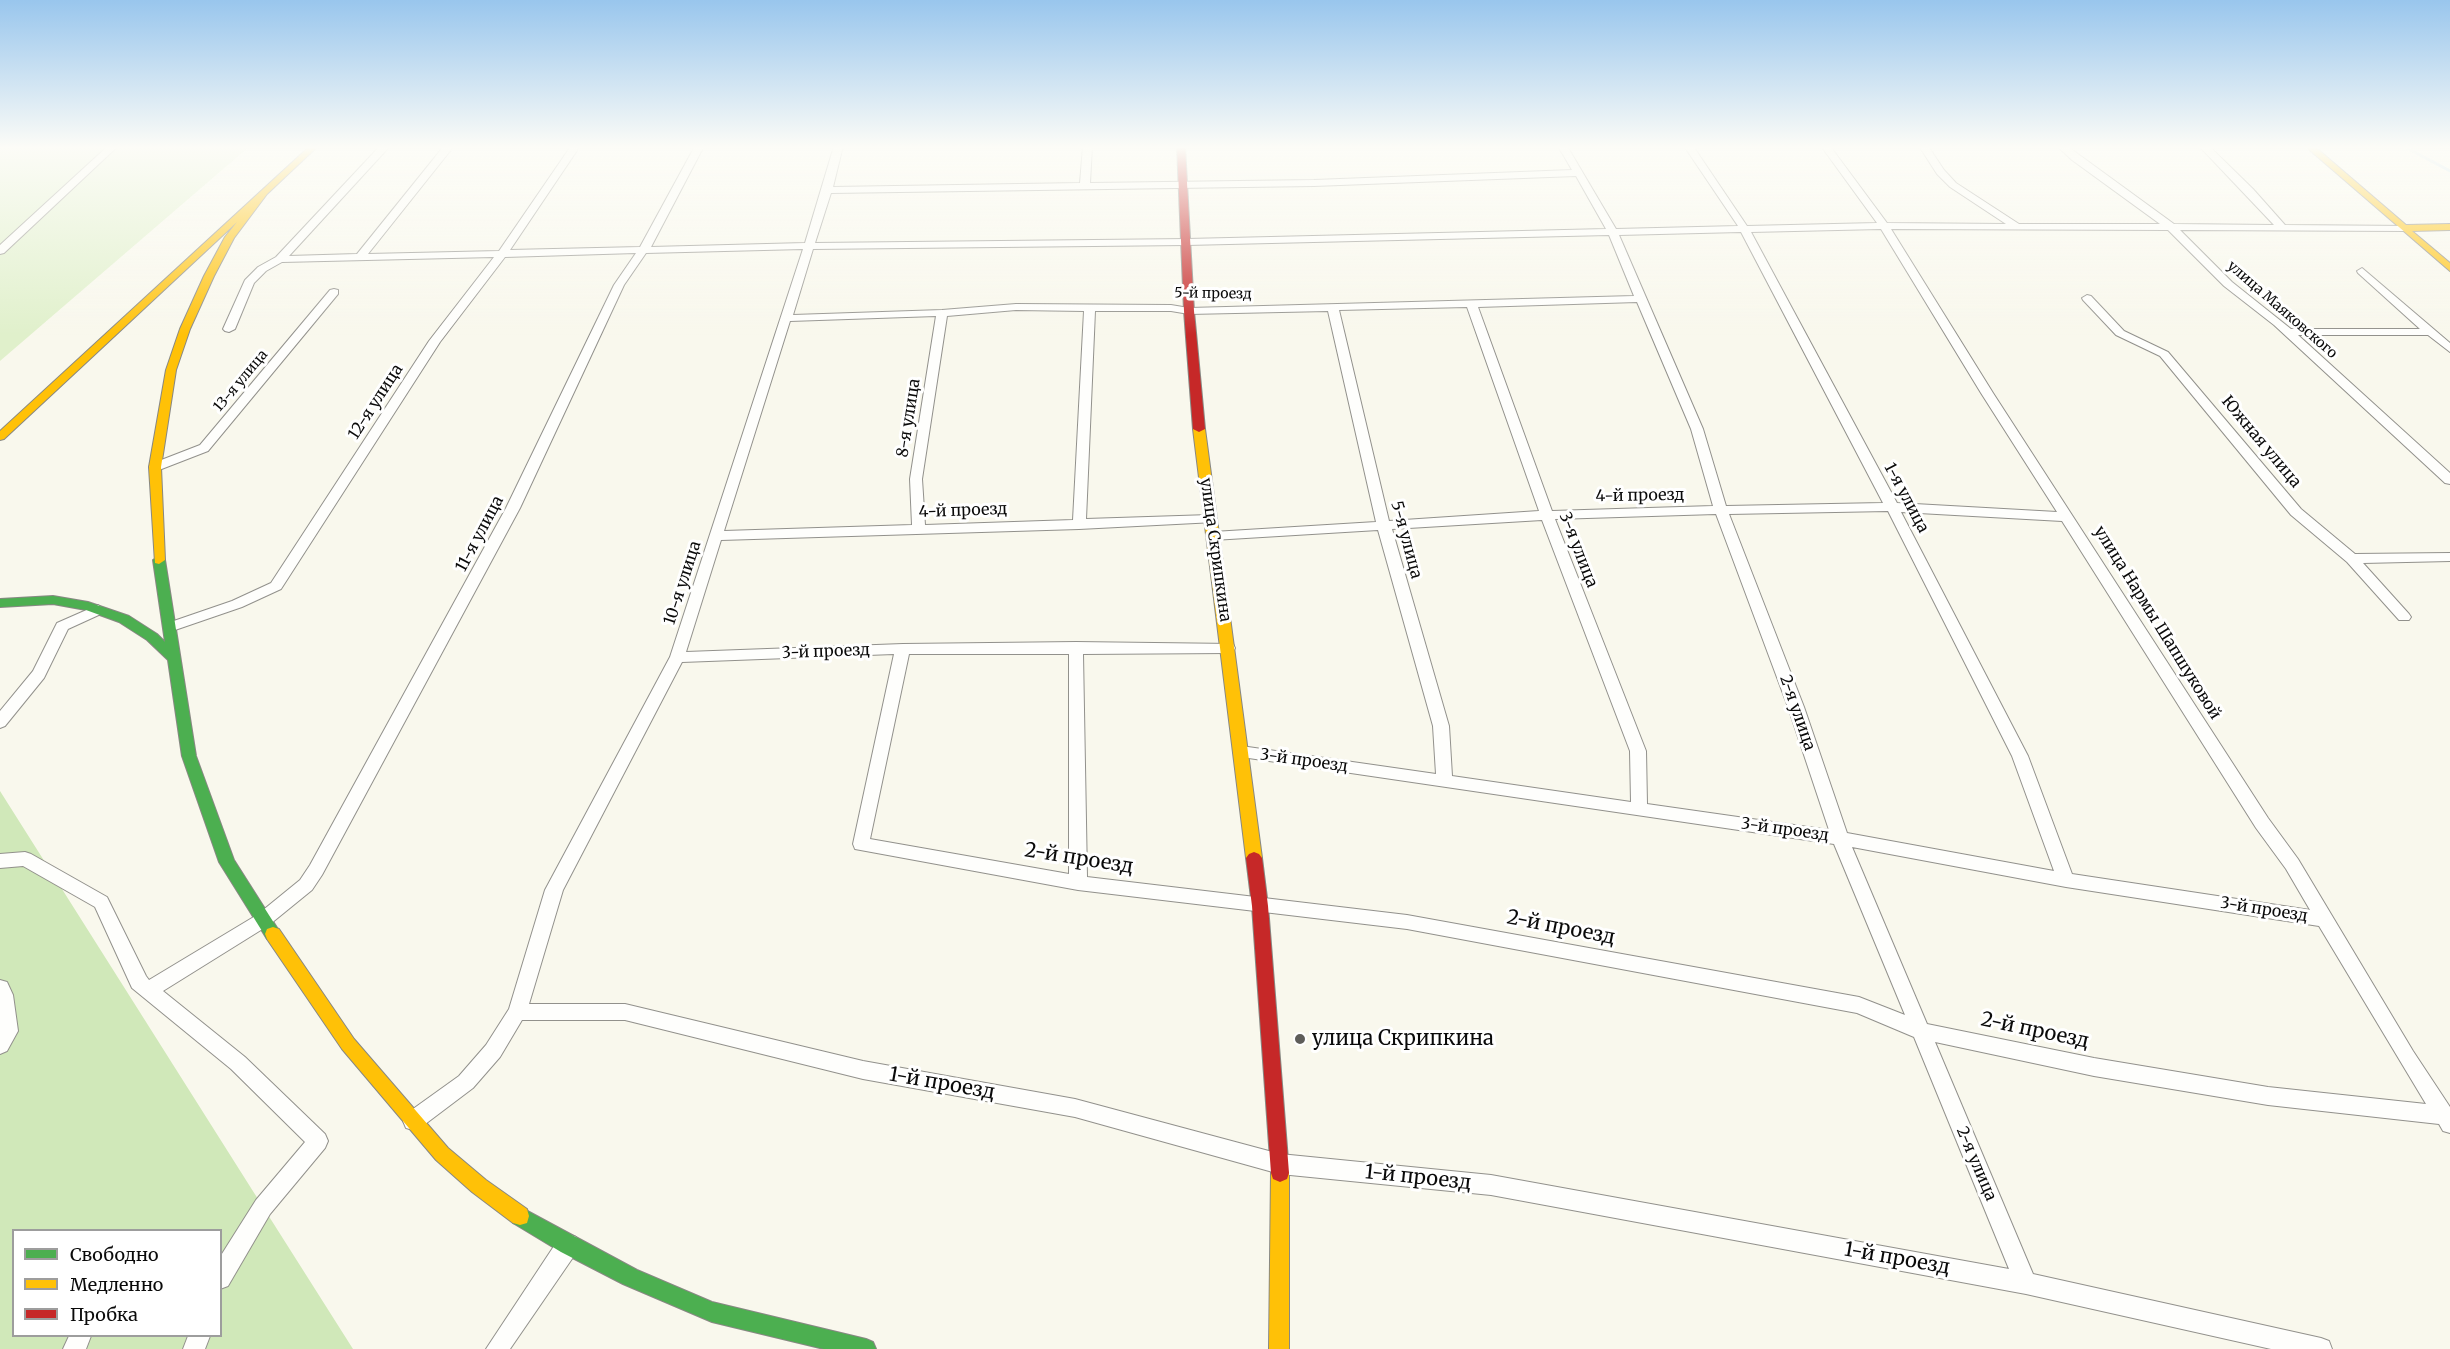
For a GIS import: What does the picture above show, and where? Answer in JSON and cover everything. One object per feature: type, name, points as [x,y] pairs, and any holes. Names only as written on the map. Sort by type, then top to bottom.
[{"type":"main road","points":[[0,437],[247,209]]},
{"type":"main road","points":[[252,209],[230,237],[185,328],[171,370],[155,467],[159,558],[170,627],[172,657],[189,756],[227,862],[263,920],[348,1044],[442,1154],[479,1186],[526,1220],[568,1245],[630,1277],[712,1312],[866,1349]]},
{"type":"main road","name":"улица Скрипкина","points":[[1184,209],[1189,311],[1200,444],[1260,906],[1280,1164],[1279,1349]]},
{"type":"main road","points":[[2384,209],[2450,268]]},
{"type":"main road","points":[[2407,228],[2450,227]]},
{"type":"main road","points":[[0,603],[53,600],[98,610],[124,619],[152,637],[172,657]]},
{"type":"street","points":[[0,251],[45,209]]},
{"type":"street","points":[[229,329],[249,282],[262,269],[280,259],[327,209]]},
{"type":"street","points":[[360,257],[399,209]]},
{"type":"street","name":"12-я улица","points":[[170,627],[237,604],[276,586],[435,341],[532,209]]},
{"type":"street","name":"11-я улица","points":[[148,990],[263,920],[306,885],[316,870],[513,508],[619,285],[643,250],[665,209]]},
{"type":"street","name":"10-я улица","points":[[413,1121],[466,1082],[493,1051],[517,1012],[554,890],[677,657],[821,209]]},
{"type":"street","name":"2-я улица","points":[[1599,209],[1612,231],[1639,299],[1697,429],[1721,510],[1796,707],[1840,838],[2026,1283]]},
{"type":"street","name":"1-я улица","points":[[1731,209],[1744,228],[1892,507],[2020,756],[2066,880]]},
{"type":"street","name":"улица Нармы Шапшуковой","points":[[1872,209],[1987,393],[2326,920],[2406,1057],[2447,1119]]},
{"type":"street","points":[[1990,209],[2017,226]]},
{"type":"street","name":"улица Маяковского","points":[[2146,209],[2171,227],[2228,284],[2288,332],[2450,480]]},
{"type":"street","points":[[2266,209],[2283,228]]},
{"type":"street","points":[[280,259],[809,246],[1186,242],[1744,228],[1884,226],[2407,228]]},
{"type":"street","points":[[2362,271],[2450,349]]},
{"type":"street","name":"13-я улица","points":[[155,467],[204,448],[334,292]]},
{"type":"street","name":"Южная улица","points":[[2087,298],[2120,333],[2164,354],[2296,512],[2352,559],[2404,617]]},
{"type":"street","name":"5-й проезд","points":[[787,318],[942,314],[1016,307],[1171,308],[1189,311],[1639,299]]},
{"type":"street","name":"3-я улица","points":[[1472,305],[1547,515],[1638,751],[1639,809]]},
{"type":"street","name":"5-я улица","points":[[1333,308],[1384,526],[1441,726],[1444,781]]},
{"type":"street","points":[[1079,525],[1090,309]]},
{"type":"street","name":"8-я улица","points":[[919,529],[916,479],[942,314]]},
{"type":"street","points":[[2288,332],[2431,332]]},
{"type":"street","name":"4-й проезд","points":[[1213,536],[1547,515],[1721,510],[1892,507],[2068,517]]},
{"type":"street","name":"4-й проезд","points":[[717,536],[1210,519]]},
{"type":"street","points":[[2352,559],[2450,557]]},
{"type":"street","points":[[0,722],[39,674],[62,626],[98,610]]},
{"type":"street","points":[[1076,647],[1078,884]]},
{"type":"street","name":"3-й проезд","points":[[677,657],[903,649],[1228,648]]},
{"type":"street","name":"2-й проезд","points":[[903,649],[861,844],[1078,884],[1407,922],[1859,1005],[1921,1031],[2094,1066],[2268,1096],[2447,1119]]},
{"type":"street","name":"3-й проезд","points":[[1241,752],[1840,838],[2066,880],[2326,920]]},
{"type":"street","points":[[0,861],[26,859],[101,902],[139,982],[238,1063],[318,1141],[263,1207],[222,1275]]},
{"type":"street","points":[[0,988],[4,995],[9,1031],[0,1045]]},
{"type":"street","name":"1-й проезд","points":[[517,1012],[625,1012],[863,1070],[1076,1108],[1280,1164],[1491,1185],[2026,1283],[2321,1349]]},
{"type":"street","points":[[497,1349],[568,1245]]},
{"type":"green space","points":[[0,209],[177,209],[0,361]]},
{"type":"green space","points":[[0,791],[353,1349],[0,1349]]},
{"type":"traffic: fast","points":[[159,560],[189,756],[227,862],[273,934]]},
{"type":"traffic: fast","points":[[0,603],[53,600],[88,606],[124,619],[152,637],[172,657]]},
{"type":"traffic: fast","points":[[520,1216],[568,1245],[630,1277],[712,1312],[866,1349]]},
{"type":"traffic: slow","points":[[0,437],[246,209]]},
{"type":"traffic: slow","points":[[159,560],[155,467],[171,370],[185,329],[209,276],[230,237],[252,209]]},
{"type":"traffic: slow","points":[[2382,209],[2450,268]]},
{"type":"traffic: slow","points":[[2407,228],[2450,227]]},
{"type":"traffic: slow","points":[[1199,429],[1254,858]]},
{"type":"traffic: slow","points":[[273,934],[348,1044],[442,1154],[479,1186],[520,1216]]},
{"type":"traffic: slow","points":[[1279,1349],[1280,1173]]},
{"type":"traffic: jam","points":[[1184,209],[1189,311],[1199,429]]},
{"type":"traffic: jam","points":[[1254,858],[1260,906],[1280,1173]]},
{"type":"place","name":"улица Скрипкина","points":[[1300,1039]]}]
